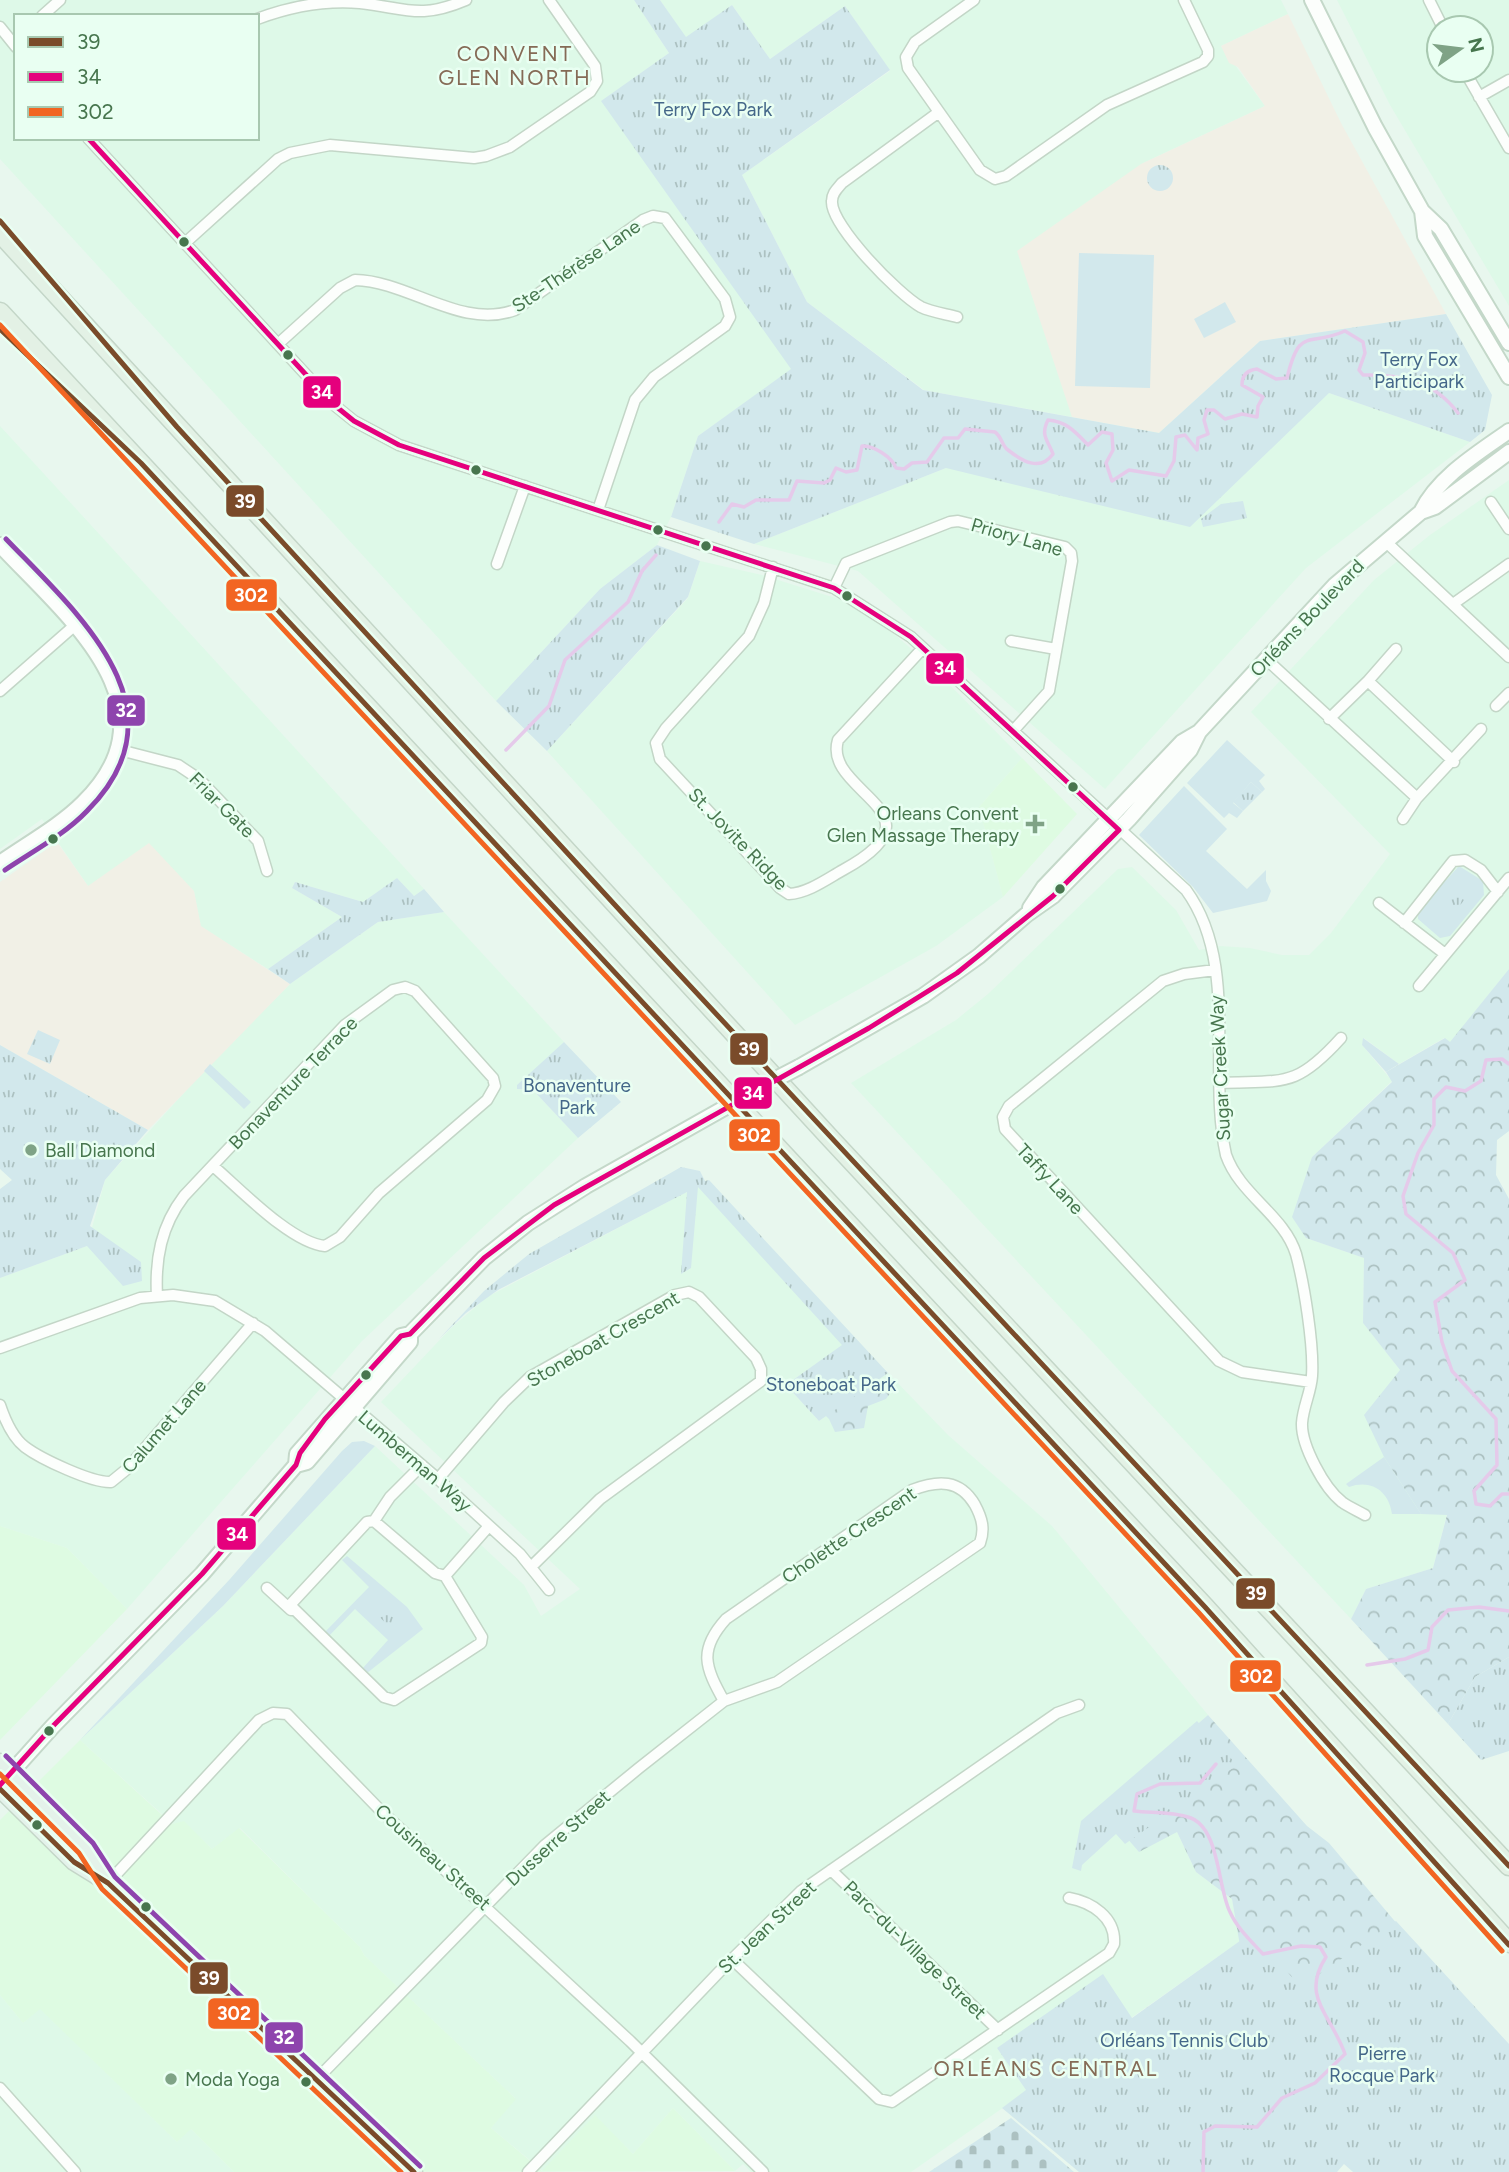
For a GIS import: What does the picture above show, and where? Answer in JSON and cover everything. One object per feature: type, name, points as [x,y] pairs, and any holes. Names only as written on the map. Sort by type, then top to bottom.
[{"type":"highway","points":[[0,221],[177,427]]},
{"type":"highway","points":[[0,233],[830,1138],[1509,1866]]},
{"type":"highway","points":[[0,312],[1186,1586],[1509,1944]]},
{"type":"highway","points":[[0,329],[141,463]]},
{"type":"main road","points":[[1312,0],[1375,127],[1422,211],[1441,229],[1509,343]]},
{"type":"main road","points":[[1422,211],[1425,236],[1509,377]]},
{"type":"main road","name":"Orléans Boulevard","points":[[1421,512],[1428,497],[1455,472],[1509,431]]},
{"type":"main road","name":"Orléans Boulevard","points":[[3,1777],[202,1574],[296,1465],[297,1454],[349,1404],[401,1336],[410,1334],[460,1280],[528,1223],[586,1186],[923,996],[979,956],[1026,915],[1044,887],[1114,825],[1190,750],[1199,732],[1335,585],[1421,512],[1435,507],[1509,452]]},
{"type":"main road","points":[[0,545],[100,654],[113,680],[120,718],[117,749],[97,788],[81,806],[0,863]]},
{"type":"main road","points":[[3,1777],[74,1862],[108,1883],[414,2172]]},
{"type":"street","points":[[44,14],[60,0]]},
{"type":"street","points":[[259,18],[308,5],[359,3],[410,13],[430,12],[467,0]]},
{"type":"street","points":[[185,243],[278,159],[297,151],[330,145],[474,158],[510,148],[590,92],[597,81],[595,66],[549,0]]},
{"type":"street","points":[[974,0],[915,42],[906,57],[908,68],[980,170],[995,178],[1006,176],[1107,105],[1203,62],[1208,56],[1208,50],[1184,0]]},
{"type":"street","points":[[0,27],[14,42]]},
{"type":"street","points":[[1479,97],[1509,80]]},
{"type":"street","points":[[1472,84],[1509,148]]},
{"type":"street","points":[[939,112],[842,183],[834,191],[831,201],[836,214],[877,273],[922,308],[957,317]]},
{"type":"street","name":"Sugar Creek Way","points":[[94,140],[333,404],[377,435],[834,588],[895,624],[923,648],[1186,890],[1196,904],[1212,940],[1223,1143],[1230,1168],[1245,1190],[1286,1236],[1296,1256],[1311,1355],[1311,1382],[1303,1420],[1304,1442],[1311,1458],[1340,1501],[1365,1515]]},
{"type":"street","name":"Ste-Thérèse Lane","points":[[278,344],[340,288],[355,279],[480,315],[503,314],[515,310],[643,220],[653,216],[665,218],[725,299],[730,317],[725,326],[654,377],[635,400],[598,510]]},
{"type":"street","points":[[497,564],[525,486]]},
{"type":"street","points":[[1491,502],[1509,529]]},
{"type":"street","name":"Priory Lane","points":[[834,588],[846,563],[950,522],[958,521],[1065,547],[1071,553],[1072,561],[1046,698],[1013,731]]},
{"type":"street","points":[[1385,541],[1509,657]]},
{"type":"street","points":[[1453,604],[1509,564]]},
{"type":"street","name":"St. Jovite Ridge","points":[[774,568],[764,603],[750,636],[666,728],[656,743],[660,760],[780,888],[789,894],[804,891],[856,863],[885,835],[887,825],[881,810],[839,764],[835,751],[838,740],[923,648]]},
{"type":"street","points":[[0,691],[74,626]]},
{"type":"street","points":[[1011,641],[1056,649]]},
{"type":"street","points":[[1329,719],[1396,649]]},
{"type":"street","points":[[1266,659],[1418,798]]},
{"type":"street","points":[[1368,681],[1454,762]]},
{"type":"street","points":[[1496,706],[1509,693]]},
{"type":"street","points":[[1402,819],[1481,729]]},
{"type":"street","name":"Friar Gate","points":[[117,749],[178,765],[199,779],[258,841],[267,870]]},
{"type":"street","points":[[1404,923],[1453,862],[1465,860],[1481,870],[1498,892]]},
{"type":"street","points":[[1419,986],[1509,878]]},
{"type":"street","points":[[1379,903],[1444,954]]},
{"type":"street","name":"Taffy Lane","points":[[1215,970],[1184,974],[1163,981],[1009,1106],[1003,1117],[1004,1129],[1219,1361],[1242,1372],[1311,1382]]},
{"type":"street","name":"Bonaventure Terrace","points":[[157,1296],[158,1255],[165,1229],[177,1205],[212,1166],[345,1024],[399,988],[415,991],[493,1078],[495,1086],[488,1100],[379,1192],[340,1237],[325,1246],[312,1242],[269,1216],[212,1166]]},
{"type":"street","points":[[1220,1083],[1289,1080],[1316,1066],[1341,1038]]},
{"type":"street","name":"Stoneboat Crescent","points":[[438,1479],[504,1402],[530,1377],[675,1295],[689,1292],[699,1297],[756,1358],[761,1369],[761,1381],[600,1499],[532,1566]]},
{"type":"street","name":"Lumberman Way","points":[[0,1349],[123,1303],[157,1296],[215,1301],[253,1322],[422,1465],[532,1566],[549,1590]]},
{"type":"street","name":"Calumet Lane","points":[[0,1405],[9,1427],[24,1447],[97,1481],[111,1482],[127,1469],[253,1322]]},
{"type":"street","points":[[291,1610],[292,1600],[367,1522],[374,1521],[390,1497],[422,1465]]},
{"type":"street","name":"Cholette Crescent","points":[[938,1482],[949,1483],[969,1495],[980,1514],[984,1532],[981,1543],[777,1682],[754,1693],[724,1701],[707,1662],[709,1637],[726,1619],[912,1490],[938,1482]]},
{"type":"street","points":[[267,1588],[384,1697],[394,1700],[481,1643],[481,1632],[445,1576],[435,1573],[374,1521]]},
{"type":"street","points":[[445,1576],[489,1526]]},
{"type":"street","name":"Dusserre Street","points":[[316,2080],[545,1845],[724,1701]]},
{"type":"street","name":"St. Jean Street","points":[[528,2172],[732,1959],[801,1891],[1057,1713],[1079,1704]]},
{"type":"street","name":"Cousineau Street","points":[[108,1883],[250,1729],[266,1716],[280,1712],[287,1714],[381,1811],[485,1905],[763,2172]]},
{"type":"street","name":"Parc-du-Village Street","points":[[831,1870],[999,2030]]},
{"type":"street","points":[[732,1959],[879,2099],[886,2101],[903,2097],[1109,1953],[1114,1944],[1111,1925],[1090,1902],[1069,1898]]},
{"type":"street","points":[[0,2088],[75,2172]]},
{"type":"shaded area","points":[[0,0],[634,0],[669,53],[602,101],[792,369],[698,436],[671,517],[657,545],[600,589],[496,701],[0,159]]},
{"type":"shaded area","points":[[660,0],[1281,0],[1288,14],[1221,46],[1265,106],[1141,164],[1072,417],[924,390],[807,302],[742,175],[890,71],[845,6],[770,59],[732,5],[686,38]]},
{"type":"shaded area","points":[[1337,0],[1509,0],[1509,306],[1390,105]]},
{"type":"shaded area","points":[[1288,14],[1341,123],[1446,314],[1260,341],[1159,433],[1072,417],[1017,251],[1141,164],[1265,106],[1238,67],[1229,63],[1221,46]]},
{"type":"shaded area","points":[[1329,393],[1470,442],[1306,568],[1105,789],[858,571],[754,544],[946,468]]},
{"type":"shaded area","points":[[0,426],[424,889],[414,896],[397,878],[363,902],[295,882],[292,888],[342,917],[268,969],[200,926],[194,891],[88,886],[42,819],[0,849]]},
{"type":"shaded area","points":[[1509,480],[1509,969],[1450,1043],[1444,1038],[1399,1064],[1364,1038],[1362,1045],[1392,1081],[1312,1157],[1306,1238],[1364,1258],[1363,1323],[1400,1370],[1447,1514],[1433,1568],[1366,1589],[1351,1619],[851,1083],[956,1020],[988,994],[1118,869],[1132,867],[1176,910],[1199,950],[1220,946],[1250,948],[1282,955],[1309,955],[1331,933],[1390,854],[1251,712],[1374,580],[1430,535]]},
{"type":"shaded area","points":[[700,561],[762,575],[845,601],[893,633],[930,665],[1022,758],[979,807],[1003,897],[936,946],[795,1025],[547,751],[688,598]]},
{"type":"shaded area","points":[[1022,758],[1077,814],[1003,897],[979,807]]},
{"type":"shaded area","points":[[57,842],[88,886],[149,843],[194,891],[201,926],[290,984],[148,1130],[0,1045],[0,882]]},
{"type":"shaded area","points":[[444,912],[564,1042],[517,1089],[533,1090],[578,1138],[362,1341],[127,1609],[67,1548],[0,1526],[0,1278],[87,1246],[105,1180],[210,1064],[290,984],[378,922]]},
{"type":"shaded area","points":[[698,1186],[843,1345],[786,1385],[819,1421],[888,1373],[948,1435],[1052,1526],[1208,1715],[1088,1819],[1119,1829],[1177,1832],[1196,1872],[1232,1899],[1240,1941],[1131,2018],[997,2048],[1027,2091],[911,2172],[751,2172],[743,2164],[735,2171],[673,2108],[633,2154],[595,2116],[543,2171],[491,2128],[515,2098],[364,1955],[360,1947],[240,1828],[212,1849],[184,1822],[173,1824],[80,1740],[223,1606],[375,1446],[524,1585],[541,1616],[580,1589],[381,1402],[451,1328],[487,1297]]},
{"type":"shaded area","points":[[0,1526],[67,1548],[127,1609],[0,1740]]},
{"type":"shaded area","points":[[80,1740],[172,1824],[184,1821],[212,1849],[239,1828],[360,1947],[364,1955],[516,2099],[491,2128],[542,2171],[595,2115],[633,2154],[673,2108],[735,2171],[234,2172],[191,2129],[177,2142],[40,2009],[23,2023],[0,1995],[0,1820]]},
{"type":"shaded area","points":[[0,1995],[23,2023],[40,2008],[177,2142],[190,2128],[234,2172],[0,2172]]},
{"type":"green space","points":[[634,0],[660,0],[686,37],[732,5],[770,59],[845,6],[890,70],[742,175],[807,302],[923,390],[1159,433],[1260,341],[1446,314],[1492,395],[1485,430],[1470,442],[1329,393],[1190,527],[946,468],[754,544],[671,517],[698,436],[791,369],[601,101],[669,53]]},
{"type":"green space","points":[[1160,165],[1169,169],[1173,178],[1169,187],[1160,191],[1151,187],[1147,178],[1151,169]]},
{"type":"green space","points":[[1079,253],[1154,255],[1150,388],[1075,386]]},
{"type":"green space","points":[[1225,302],[1236,322],[1204,338],[1194,319]]},
{"type":"green space","points":[[1243,501],[1247,518],[1203,527],[1201,519],[1221,504]]},
{"type":"green space","points":[[657,545],[700,561],[688,597],[547,751],[496,701],[600,589]]},
{"type":"green space","points":[[1227,740],[1265,775],[1259,781],[1265,789],[1262,792],[1251,782],[1233,803],[1243,811],[1237,818],[1229,813],[1224,818],[1187,783]]},
{"type":"green space","points":[[1251,782],[1262,792],[1243,811],[1233,802]]},
{"type":"green space","points":[[1184,786],[1227,829],[1206,851],[1247,889],[1266,870],[1266,881],[1271,891],[1267,901],[1213,913],[1193,887],[1139,835]]},
{"type":"green space","points":[[1459,866],[1483,881],[1484,895],[1450,936],[1440,938],[1418,919],[1418,911]]},
{"type":"green space","points":[[397,878],[414,896],[424,889],[444,912],[378,922],[290,984],[268,969],[342,917],[292,888],[295,882],[363,902]]},
{"type":"green space","points":[[1450,881],[1454,884],[1451,888],[1465,899],[1450,918],[1439,909],[1444,903],[1437,897]]},
{"type":"green space","points":[[1509,969],[1509,1131],[1497,1140],[1496,1175],[1509,1199],[1509,1657],[1475,1677],[1448,1724],[1351,1619],[1366,1589],[1433,1568],[1447,1515],[1421,1514],[1384,1457],[1364,1415],[1400,1370],[1363,1323],[1364,1258],[1306,1238],[1292,1217],[1312,1157],[1392,1082],[1386,1072],[1445,1038],[1450,1042]]},
{"type":"green space","points":[[38,1030],[60,1040],[50,1064],[27,1054]]},
{"type":"green space","points":[[1363,1038],[1399,1064],[1386,1072],[1362,1045]]},
{"type":"green space","name":"Bonaventure Park","points":[[564,1042],[621,1102],[578,1138],[533,1090],[517,1089],[517,1085]]},
{"type":"green space","points":[[0,1045],[148,1130],[105,1180],[90,1226],[141,1262],[142,1281],[123,1286],[87,1246],[0,1278],[0,1189],[12,1180],[0,1169]]},
{"type":"green space","points":[[210,1064],[251,1102],[244,1109],[204,1071]]},
{"type":"green space","name":"Stoneboat Park","points":[[681,1167],[700,1171],[705,1181],[709,1180],[888,1373],[819,1421],[786,1385],[842,1345],[698,1187],[691,1268],[681,1274],[687,1192],[498,1290],[466,1313],[439,1339],[484,1291],[529,1254]]},
{"type":"green space","points":[[876,1382],[886,1383],[893,1389],[886,1399],[868,1406],[864,1428],[835,1432],[829,1419],[820,1410]]},
{"type":"green space","points":[[364,1441],[375,1446],[223,1606],[80,1740],[230,1579],[342,1451],[352,1442]]},
{"type":"green space","points":[[1384,1457],[1421,1514],[1392,1514],[1387,1499],[1378,1489],[1365,1485],[1349,1487],[1346,1484]]},
{"type":"green space","points":[[347,1556],[407,1607],[423,1629],[367,1673],[362,1669],[388,1640],[355,1609],[327,1638],[323,1634],[369,1587],[342,1560]]},
{"type":"green space","points":[[381,1596],[404,1618],[393,1630],[370,1608]]},
{"type":"green space","points":[[1509,1657],[1509,1751],[1481,1760],[1448,1724],[1475,1677]]},
{"type":"green space","points":[[1208,1715],[1307,1826],[1329,1843],[1467,2007],[1252,2016],[1232,1899],[1196,1872],[1177,1832],[1139,1852],[1120,1830],[1088,1819]]},
{"type":"green space","points":[[1197,1721],[1237,1765],[1125,1844],[1116,1834],[1082,1865],[1081,1871],[1072,1868],[1081,1821]]},
{"type":"green space","name":"Pierre Rocque Park","points":[[1396,1921],[1509,2044],[1509,2172],[1353,2172],[1344,2164],[1337,2172],[1079,2172],[1002,2108],[1026,2090],[997,2048],[1103,1974],[1132,2018],[1251,1933],[1301,1987]]},
{"type":"green space","points":[[1011,2118],[1074,2172],[929,2172]]},
{"type":"waterway","points":[[719,522],[732,504],[744,507],[756,500],[789,500],[797,481],[824,483],[830,480],[836,468],[846,472],[857,470],[862,446],[877,450],[891,460],[896,468],[904,469],[912,463],[927,462],[944,438],[958,438],[965,429],[995,432],[1006,448],[1019,458],[1031,463],[1042,463],[1053,454],[1045,434],[1048,420],[1066,425],[1088,445],[1102,432],[1112,434],[1113,450],[1106,463],[1112,481],[1129,470],[1166,476],[1174,461],[1176,437],[1185,435],[1197,450],[1198,438],[1208,434],[1204,420],[1207,410],[1214,410],[1225,419],[1242,414],[1257,417],[1258,406],[1263,397],[1242,385],[1248,372],[1257,369],[1276,379],[1287,378],[1301,344],[1345,331],[1363,342],[1365,353],[1359,370],[1363,375],[1391,376],[1416,382],[1439,393],[1458,413]]},
{"type":"waterway","points":[[506,750],[549,706],[565,660],[628,602],[642,571],[656,555]]},
{"type":"waterway","points":[[1509,1064],[1502,1059],[1486,1060],[1481,1081],[1465,1091],[1446,1087],[1434,1099],[1434,1125],[1418,1153],[1403,1196],[1406,1214],[1453,1253],[1465,1280],[1435,1302],[1442,1342],[1452,1371],[1496,1419],[1497,1465],[1474,1491],[1476,1504],[1490,1506],[1502,1494],[1509,1494]]},
{"type":"waterway","points":[[1367,1665],[1405,1659],[1428,1650],[1432,1627],[1448,1610],[1479,1607],[1509,1611]]},
{"type":"waterway","points":[[1203,2172],[1204,2132],[1215,2126],[1257,2127],[1282,2098],[1315,2083],[1345,2054],[1317,1995],[1316,1983],[1326,1957],[1320,1947],[1301,1946],[1263,1954],[1240,1929],[1230,1912],[1212,1844],[1198,1823],[1182,1815],[1134,1811],[1137,1794],[1160,1784],[1200,1783],[1216,1764]]},
{"type":"transit line","name":"34","points":[[0,1785],[53,1726],[202,1574],[296,1465],[300,1453],[325,1419],[401,1336],[410,1334],[484,1258],[554,1205],[869,1028],[957,973],[1053,896],[1119,830],[911,637],[834,588],[399,445],[354,421],[333,404],[90,140]]},
{"type":"transit line","name":"39","points":[[0,221],[177,427],[626,917],[1509,1866]]},
{"type":"transit line","name":"302","points":[[0,325],[1199,1613],[1502,1951]]},
{"type":"transit line","name":"39","points":[[0,329],[141,463],[1205,1607],[1509,1945]]},
{"type":"transit line","name":"32","points":[[5,870],[58,835],[87,811],[116,773],[127,736],[125,700],[112,665],[90,631],[6,539]]},
{"type":"transit line","name":"32","points":[[6,1756],[93,1843],[115,1877],[420,2166]]},
{"type":"transit line","name":"302","points":[[0,1774],[79,1853],[102,1889],[401,2172]]},
{"type":"transit line","name":"39","points":[[0,1789],[74,1862],[108,1883],[414,2172]]},
{"type":"place","name":"Orleans Convent Glen Massage Therapy","points":[[1035,824]]},
{"type":"place","name":"Ball Diamond","points":[[31,1150]]},
{"type":"place","name":"Moda Yoga","points":[[171,2079]]},
{"type":"district","name":"CONVENT GLEN NORTH","points":[[515,65]]},
{"type":"district","name":"ORLÉANS CENTRAL","points":[[1046,2068]]},
{"type":"park label","name":"Terry Fox Park","points":[[713,109]]},
{"type":"park label","name":"Terry Fox Participark","points":[[1419,370]]},
{"type":"park label","name":"Orléans Tennis Club","points":[[1184,2040]]}]
